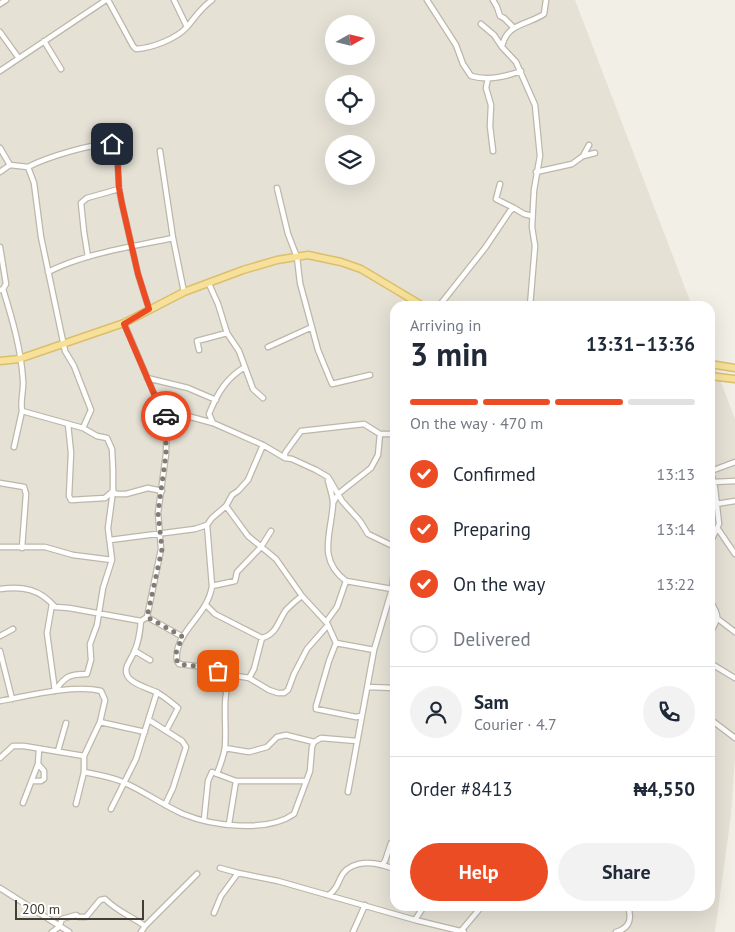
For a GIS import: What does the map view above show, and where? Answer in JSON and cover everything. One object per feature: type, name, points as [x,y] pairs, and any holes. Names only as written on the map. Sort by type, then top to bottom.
[{"type":"main road","points":[[0,361],[19,359],[64,345],[80,337],[124,324],[184,292],[264,263],[308,255],[342,262],[361,269],[415,301]]},
{"type":"main road","points":[[715,365],[735,368]]},
{"type":"main road","points":[[715,377],[735,379]]},
{"type":"street","points":[[0,4],[6,0]]},
{"type":"street","points":[[0,71],[18,57],[107,0],[136,49],[156,45],[170,38],[187,27],[200,9],[212,0]]},
{"type":"street","points":[[174,0],[187,27]]},
{"type":"street","points":[[427,0],[456,45],[463,64],[471,76],[481,79],[521,71]]},
{"type":"street","points":[[492,0],[500,16],[514,28]]},
{"type":"street","points":[[502,47],[503,38],[514,28],[522,22],[544,14],[546,0]]},
{"type":"street","points":[[481,24],[494,35],[516,62],[535,105],[540,147],[532,216],[535,246],[530,301]]},
{"type":"street","points":[[0,32],[18,57]]},
{"type":"street","points":[[44,41],[61,69]]},
{"type":"street","points":[[488,78],[486,88],[491,105],[490,126],[493,151]]},
{"type":"street","points":[[0,172],[10,165],[28,167],[60,154],[112,144],[117,150],[119,188],[138,274],[149,309]]},
{"type":"street","points":[[536,172],[572,164],[582,156],[589,145]]},
{"type":"street","points":[[0,148],[10,165]]},
{"type":"street","points":[[160,152],[173,238],[184,292]]},
{"type":"street","points":[[582,156],[594,154]]},
{"type":"street","points":[[28,167],[34,183],[41,237],[65,352],[74,366],[91,410],[82,428]]},
{"type":"street","points":[[500,184],[496,199],[524,214],[532,216]]},
{"type":"street","points":[[88,257],[84,232],[83,200],[119,188]]},
{"type":"street","points":[[277,188],[288,234],[298,257],[300,283],[318,350],[332,384],[370,375]]},
{"type":"street","points":[[443,301],[514,208]]},
{"type":"street","points":[[48,272],[88,257],[173,238]]},
{"type":"street","points":[[0,246],[6,278],[6,284],[2,289],[10,311],[24,382],[21,398],[22,410],[14,447]]},
{"type":"street","points":[[209,284],[218,304],[226,332],[240,351],[254,389],[263,398]]},
{"type":"street","points":[[124,324],[155,396],[167,408],[180,414],[213,423],[328,477],[342,501],[360,521],[368,534],[390,545]]},
{"type":"street","points":[[268,347],[312,327]]},
{"type":"street","points":[[199,350],[197,341],[226,332]]},
{"type":"street","points":[[213,423],[209,414],[222,387],[232,375],[245,366]]},
{"type":"street","points":[[147,378],[188,388],[216,400]]},
{"type":"street","points":[[0,589],[10,588],[38,592],[46,596],[55,607],[141,621],[147,617],[162,549],[158,513],[166,454],[167,408]]},
{"type":"street","points":[[22,410],[82,428],[97,436],[107,438],[112,448],[114,491],[108,528],[112,560],[98,613],[97,625],[90,644],[91,660],[87,674],[69,676],[60,683],[55,691]]},
{"type":"street","points":[[68,424],[71,453],[69,496],[71,500],[105,498],[114,491]]},
{"type":"street","points":[[285,458],[285,453],[301,431],[364,424],[380,434],[390,434]]},
{"type":"street","points":[[333,503],[338,494],[371,468],[378,455],[380,434]]},
{"type":"street","points":[[110,540],[195,529],[207,525],[226,506],[232,495],[248,480],[263,445]]},
{"type":"street","points":[[715,470],[735,462]]},
{"type":"street","points":[[328,477],[333,503],[328,556],[336,573],[346,581],[390,589]]},
{"type":"street","points":[[715,482],[735,481]]},
{"type":"street","points":[[0,483],[24,487],[26,494],[22,548]]},
{"type":"street","points":[[114,491],[116,494],[126,494],[148,488],[162,491]]},
{"type":"street","points":[[715,493],[718,514],[718,529],[715,534]]},
{"type":"street","points":[[716,504],[735,501]]},
{"type":"street","points":[[226,506],[248,536],[276,559],[302,596],[327,623],[336,643],[328,661],[316,709],[356,717],[361,716]]},
{"type":"street","points":[[207,525],[212,586],[211,596],[183,637],[177,650],[176,658],[179,664],[204,667],[249,678],[269,690],[284,693],[288,690],[307,649],[337,607],[346,581]]},
{"type":"street","points":[[718,529],[735,554]]},
{"type":"street","points":[[212,586],[235,582],[237,572],[262,547],[271,531]]},
{"type":"street","points":[[0,547],[45,547],[73,555],[112,560]]},
{"type":"street","points":[[206,605],[215,614],[262,638],[270,636],[276,630],[287,609],[302,596]]},
{"type":"street","points":[[348,792],[374,650],[390,596]]},
{"type":"street","points":[[52,604],[47,634],[55,691]]},
{"type":"street","points":[[715,608],[718,613],[718,619],[715,624]]},
{"type":"street","points":[[147,617],[183,637]]},
{"type":"street","points":[[718,619],[735,632]]},
{"type":"street","points":[[141,621],[135,650],[126,667],[126,673],[128,678],[157,692],[178,708],[166,731]]},
{"type":"street","points":[[0,636],[13,629]]},
{"type":"street","points":[[249,678],[254,669],[262,638]]},
{"type":"street","points":[[336,643],[374,650]]},
{"type":"street","points":[[135,650],[150,660]]},
{"type":"street","points":[[0,651],[12,699]]},
{"type":"street","points":[[715,666],[735,678]]},
{"type":"street","points":[[217,774],[225,748],[224,711],[226,686],[232,675]]},
{"type":"street","points":[[368,686],[390,688]]},
{"type":"street","points":[[0,702],[55,691],[94,689],[101,691],[105,700],[100,722],[84,756],[84,772],[76,804]]},
{"type":"street","points":[[112,809],[136,759],[157,692]]},
{"type":"street","points":[[149,720],[182,741],[186,747],[166,805]]},
{"type":"street","points":[[100,722],[145,732]]},
{"type":"street","points":[[58,752],[66,723]]},
{"type":"street","points":[[715,723],[735,738]]},
{"type":"street","points":[[225,748],[249,752],[267,746],[277,737],[286,735],[314,742]]},
{"type":"street","points":[[84,772],[125,783],[192,818],[229,824],[265,825],[289,818],[294,814],[310,771],[314,742],[321,738],[357,740]]},
{"type":"street","points":[[0,758],[3,752],[13,746],[24,746],[84,756]]},
{"type":"street","points":[[23,802],[38,764],[39,749]]},
{"type":"street","points":[[32,781],[44,779],[44,771],[38,764]]},
{"type":"street","points":[[204,820],[208,781],[212,772],[236,781],[305,781]]},
{"type":"street","points":[[229,824],[236,781]]},
{"type":"street","points":[[382,865],[390,847]]},
{"type":"street","points":[[329,895],[337,888],[340,878],[346,870],[365,862],[390,867]]},
{"type":"street","points":[[220,868],[278,881],[415,920],[462,931],[478,911]]},
{"type":"street","points":[[214,913],[221,896],[238,873]]},
{"type":"street","points":[[140,932],[197,874]]},
{"type":"street","points":[[0,888],[69,932]]},
{"type":"street","points":[[52,932],[59,927],[62,919],[76,915],[86,917],[100,900],[105,899],[120,912],[136,919],[145,926]]},
{"type":"street","points":[[353,932],[365,905]]},
{"type":"street","points":[[415,920],[421,911]]},
{"type":"street","points":[[616,932],[627,928],[630,922],[629,911]]},
{"type":"shaded area","points":[[0,0],[575,0],[690,301],[390,301],[390,911],[715,911],[715,366],[735,419],[735,757],[731,815],[715,932],[0,932]]},
{"type":"way so far","points":[[166,416],[166,454],[158,513],[162,549],[147,617],[183,637],[177,650],[176,658],[179,664],[218,671]]},
{"type":"route","points":[[112,144],[116,146],[117,150],[119,188],[122,204],[140,282],[149,309],[124,324],[155,396],[167,408],[166,416]]}]
